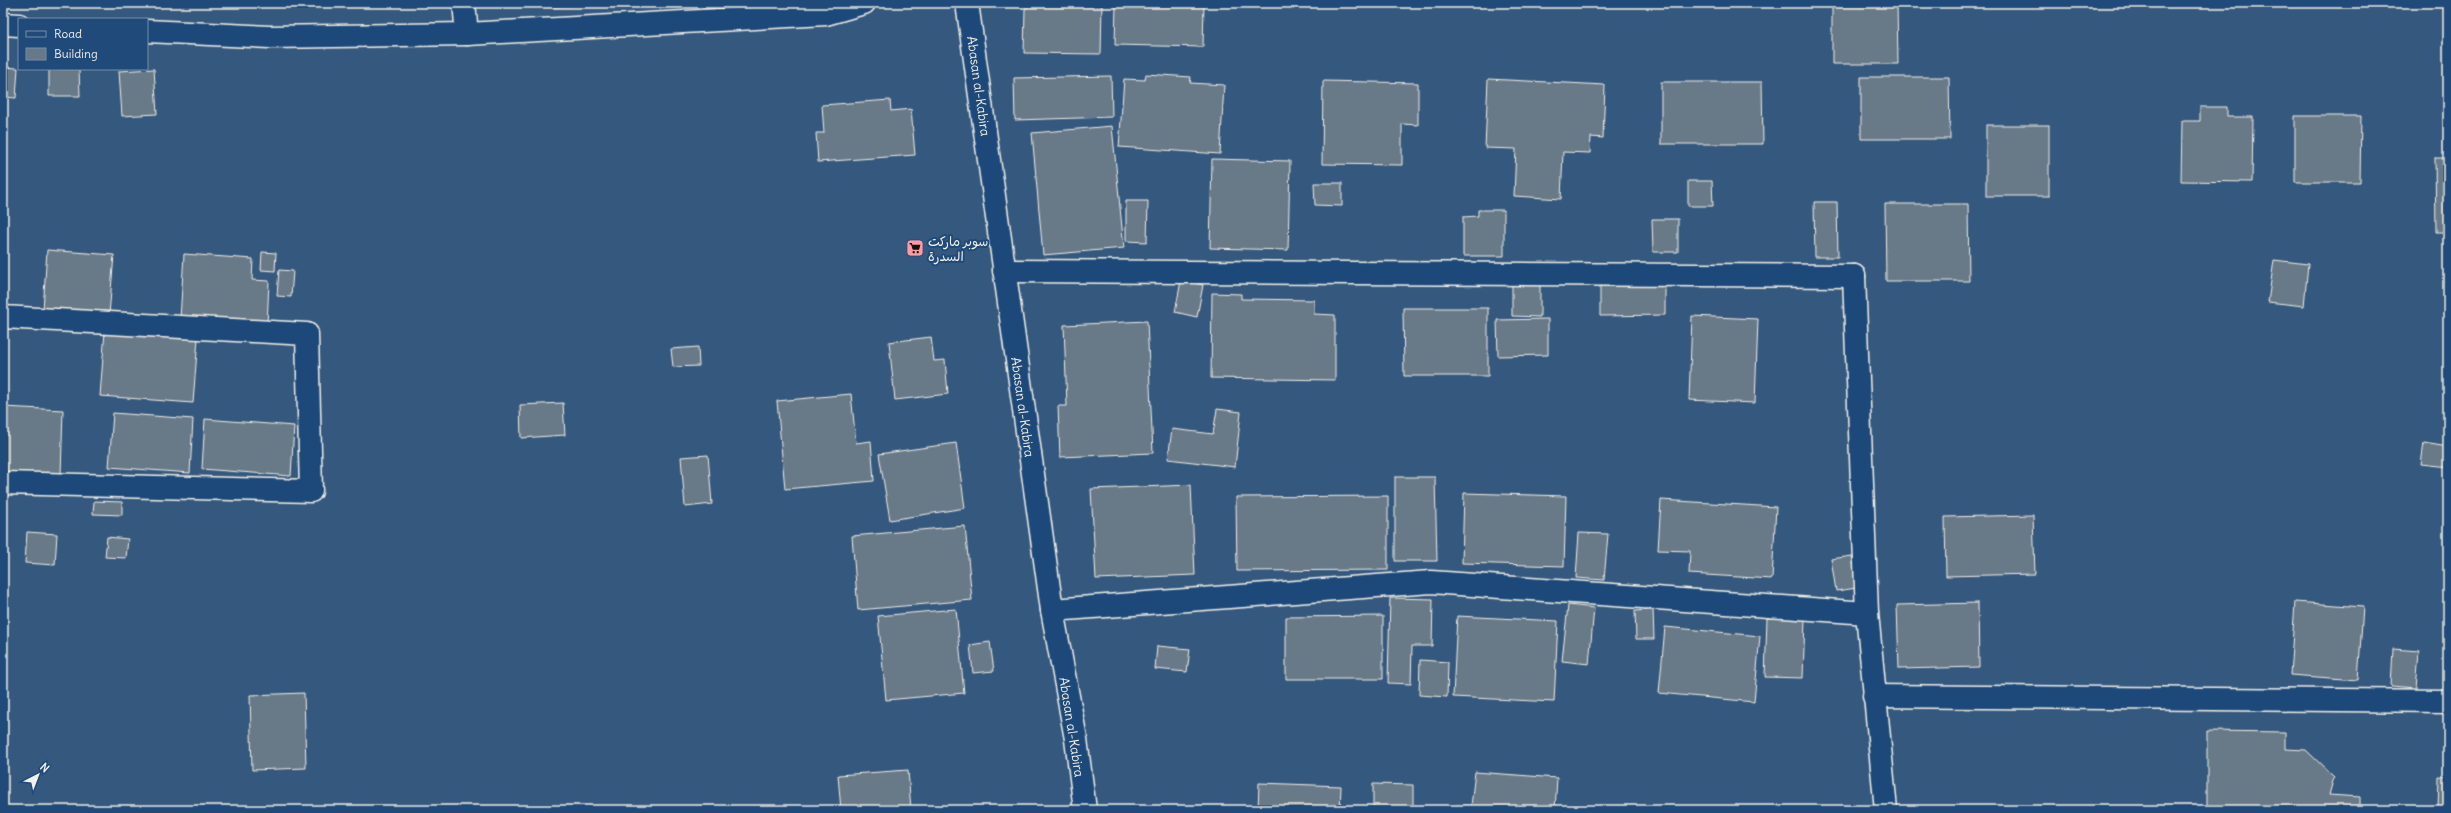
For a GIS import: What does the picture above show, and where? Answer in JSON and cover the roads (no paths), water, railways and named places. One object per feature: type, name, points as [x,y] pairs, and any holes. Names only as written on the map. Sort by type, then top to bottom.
[{"type":"street","points":[[464,3],[467,34]]},
{"type":"street","points":[[148,31],[269,37],[467,34],[826,14],[864,3]]},
{"type":"street","name":"Abasan al-Kabira","points":[[967,3],[1052,610],[1076,739],[1085,810]]},
{"type":"street","points":[[3,24],[18,24]]},
{"type":"street","points":[[1004,271],[1854,276],[1867,613],[1886,810]]},
{"type":"street","points":[[3,317],[307,334],[310,491],[3,483]]},
{"type":"street","points":[[1052,610],[1432,582],[1867,613]]},
{"type":"street","points":[[1874,696],[2448,701]]},
{"type":"place","name":"سوبر ماركت السدرة","points":[[915,248]]}]
